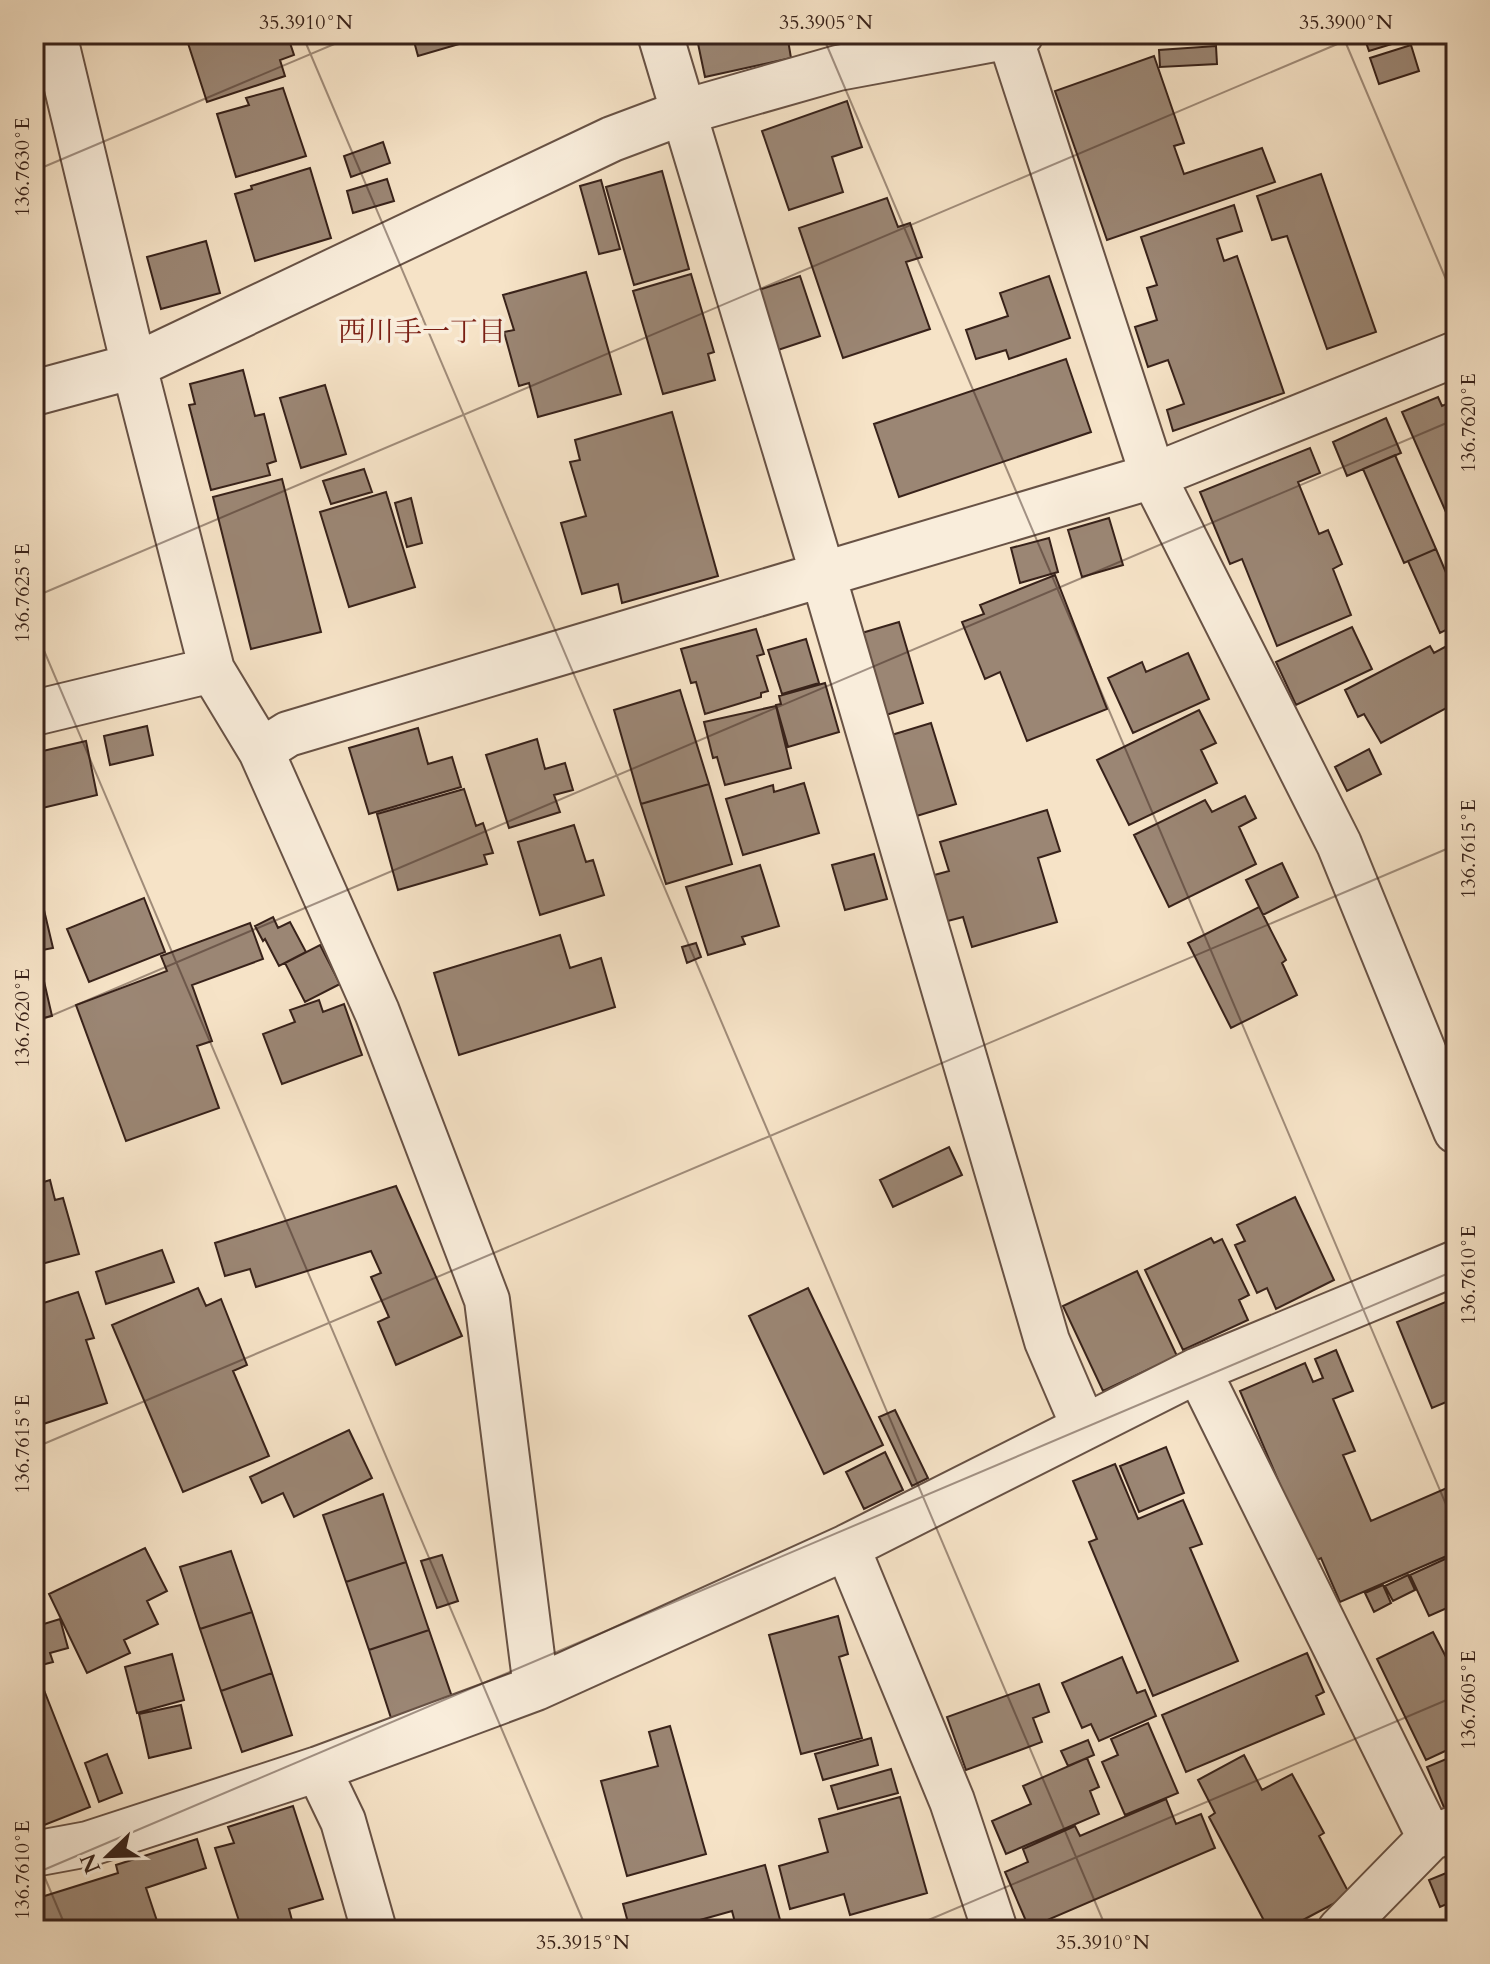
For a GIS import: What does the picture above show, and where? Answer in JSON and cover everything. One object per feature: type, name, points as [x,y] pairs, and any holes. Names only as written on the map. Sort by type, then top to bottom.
[{"type":"street","points":[[54,34],[134,366],[212,670],[261,751],[377,1012],[487,1300],[536,1688]]},
{"type":"street","points":[[660,34],[823,575],[1047,1341],[1084,1427]]},
{"type":"street","points":[[34,393],[134,366],[612,139],[684,112],[838,68],[1013,35],[1153,476],[1339,844],[1456,1131]]},
{"type":"street","points":[[261,751],[288,734],[1153,476],[1456,354]]},
{"type":"street","points":[[34,713],[212,670]]},
{"type":"street","points":[[34,1854],[88,1844],[318,1769],[536,1688],[847,1547],[1198,1370],[1456,1263]]},
{"type":"street","points":[[1198,1370],[1443,1833],[1340,1930]]},
{"type":"street","points":[[847,1547],[952,1801],[995,1930]]},
{"type":"street","points":[[318,1769],[343,1821],[374,1930]]},
{"type":"building","points":[[185,34],[287,34],[294,55],[280,60],[285,76],[207,102]]},
{"type":"building","points":[[412,34],[489,34],[490,35],[418,56]]},
{"type":"building","points":[[696,34],[787,34],[791,58],[705,77]]},
{"type":"building","points":[[1363,34],[1407,34],[1408,39],[1369,51]]},
{"type":"building","points":[[1411,45],[1419,71],[1379,84],[1370,58]]},
{"type":"building","points":[[1216,46],[1217,64],[1160,67],[1159,50]]},
{"type":"building","points":[[1154,56],[1184,143],[1174,146],[1184,174],[1262,148],[1275,182],[1107,240],[1055,91]]},
{"type":"building","points":[[283,88],[306,156],[236,177],[217,114],[249,105],[246,98]]},
{"type":"building","points":[[847,101],[862,147],[832,157],[843,192],[789,210],[762,131]]},
{"type":"building","points":[[383,142],[390,163],[351,177],[344,156]]},
{"type":"building","points":[[310,168],[331,238],[255,261],[235,194]]},
{"type":"building","points":[[662,171],[689,269],[634,285],[606,187]]},
{"type":"building","points":[[1321,174],[1376,332],[1327,349],[1287,236],[1272,240],[1257,196]]},
{"type":"building","points":[[387,179],[394,201],[353,213],[347,191]]},
{"type":"building","points":[[601,180],[620,249],[599,254],[580,186]]},
{"type":"building","points":[[887,198],[898,227],[910,223],[922,257],[906,262],[930,329],[843,358],[799,228]]},
{"type":"building","points":[[1234,205],[1242,231],[1217,239],[1224,261],[1237,256],[1284,393],[1173,431],[1167,410],[1184,404],[1168,360],[1148,367],[1135,327],[1157,320],[1147,288],[1157,285],[1141,237]]},
{"type":"building","points":[[206,241],[220,293],[161,309],[147,257]]},
{"type":"building","points":[[586,272],[621,394],[538,417],[529,383],[519,386],[504,332],[514,330],[503,295]]},
{"type":"building","points":[[691,274],[714,352],[708,354],[715,380],[663,394],[633,291]]},
{"type":"building","points":[[800,276],[820,336],[775,351],[756,291]]},
{"type":"building","points":[[1049,276],[1070,338],[1009,359],[1006,350],[976,359],[966,330],[1008,316],[1000,293]]},
{"type":"building","points":[[1066,359],[1091,432],[899,497],[874,424]]},
{"type":"building","points":[[243,370],[255,416],[264,414],[276,461],[267,464],[270,475],[211,490],[189,405],[195,404],[190,384]]},
{"type":"building","points":[[325,385],[346,454],[301,468],[280,398]]},
{"type":"building","points":[[1438,397],[1442,406],[1456,400],[1456,535],[1402,412]]},
{"type":"building","points":[[672,412],[718,576],[622,603],[618,584],[582,594],[561,523],[586,516],[570,462],[580,460],[575,440]]},
{"type":"building","points":[[1386,418],[1401,453],[1347,476],[1333,442]]},
{"type":"building","points":[[1310,448],[1320,473],[1298,482],[1319,534],[1328,530],[1342,564],[1333,569],[1351,615],[1277,646],[1242,559],[1230,564],[1200,492]]},
{"type":"building","points":[[1395,455],[1436,549],[1404,563],[1363,469]]},
{"type":"building","points":[[364,469],[372,492],[331,504],[323,481]]},
{"type":"building","points":[[282,479],[321,632],[251,649],[213,497]]},
{"type":"building","points":[[386,492],[415,587],[349,607],[320,512]]},
{"type":"building","points":[[411,498],[422,543],[407,547],[395,503]]},
{"type":"building","points":[[1109,518],[1123,565],[1082,577],[1068,530]]},
{"type":"building","points":[[1049,538],[1058,572],[1020,583],[1011,548]]},
{"type":"building","points":[[1436,549],[1456,596],[1456,625],[1440,633],[1408,561]]},
{"type":"building","points":[[1055,575],[1107,709],[1027,741],[1000,672],[985,679],[962,622],[984,614],[980,605]]},
{"type":"building","points":[[899,622],[923,703],[880,717],[855,635]]},
{"type":"building","points":[[1352,627],[1372,669],[1296,705],[1276,662]]},
{"type":"building","points":[[756,629],[764,654],[757,656],[768,691],[761,693],[761,697],[705,714],[696,682],[691,683],[681,649]]},
{"type":"building","points":[[806,639],[819,683],[782,694],[768,650]]},
{"type":"building","points":[[1456,641],[1456,703],[1381,743],[1364,714],[1358,717],[1345,690],[1430,646],[1434,653]]},
{"type":"building","points":[[1188,653],[1209,699],[1133,733],[1108,678],[1142,662],[1146,672]]},
{"type":"building","points":[[825,683],[839,732],[788,747],[776,705],[781,704],[779,696]]},
{"type":"building","points":[[680,690],[709,784],[641,804],[614,710]]},
{"type":"building","points":[[776,706],[791,768],[725,785],[717,757],[713,758],[704,722]]},
{"type":"building","points":[[1199,710],[1216,743],[1201,750],[1217,783],[1129,825],[1097,760]]},
{"type":"building","points":[[931,723],[956,804],[910,818],[885,737]]},
{"type":"building","points":[[147,726],[153,755],[110,765],[104,736]]},
{"type":"building","points":[[418,728],[428,764],[452,757],[461,787],[369,814],[349,748]]},
{"type":"building","points":[[537,739],[545,769],[565,763],[573,790],[554,795],[560,812],[509,828],[486,755]]},
{"type":"building","points":[[86,741],[97,795],[34,810],[34,753]]},
{"type":"building","points":[[1369,749],[1381,774],[1347,791],[1335,767]]},
{"type":"building","points":[[804,783],[819,833],[743,855],[726,799],[773,785],[774,792]]},
{"type":"building","points":[[709,784],[732,864],[666,884],[641,804]]},
{"type":"building","points":[[464,789],[476,826],[483,823],[493,853],[484,855],[487,864],[398,890],[377,814]]},
{"type":"building","points":[[1245,796],[1256,818],[1239,827],[1256,864],[1169,907],[1134,835],[1205,800],[1212,812]]},
{"type":"building","points":[[1047,810],[1060,851],[1038,858],[1057,922],[972,947],[963,917],[940,923],[927,877],[949,871],[940,842]]},
{"type":"building","points":[[574,825],[586,862],[593,860],[604,895],[540,915],[518,842]]},
{"type":"building","points":[[874,854],[887,899],[845,910],[832,865]]},
{"type":"building","points":[[1282,863],[1298,897],[1263,915],[1246,880]]},
{"type":"building","points":[[760,865],[779,926],[742,937],[745,944],[708,955],[686,887]]},
{"type":"building","points":[[144,898],[165,952],[89,982],[67,929]]},
{"type":"building","points":[[1259,907],[1286,960],[1282,963],[1297,995],[1231,1028],[1188,943]]},
{"type":"building","points":[[44,910],[53,948],[37,951],[52,1016],[34,1020],[34,912]]},
{"type":"building","points":[[273,917],[278,928],[290,922],[306,952],[279,966],[255,926]]},
{"type":"building","points":[[250,923],[263,959],[192,985],[212,1041],[197,1046],[219,1108],[126,1141],[76,1005],[167,971],[161,956]]},
{"type":"building","points":[[560,935],[570,968],[601,958],[615,1007],[459,1055],[434,973]]},
{"type":"building","points":[[696,943],[701,957],[687,963],[682,947]]},
{"type":"building","points":[[320,945],[340,984],[305,1002],[285,963]]},
{"type":"building","points":[[319,1000],[323,1012],[344,1004],[362,1055],[282,1084],[263,1034],[295,1022],[290,1010]]},
{"type":"building","points":[[949,1147],[962,1175],[893,1207],[880,1180]]},
{"type":"building","points":[[50,1180],[55,1200],[63,1198],[79,1254],[34,1266],[34,1185]]},
{"type":"building","points":[[396,1186],[462,1336],[396,1365],[378,1322],[389,1317],[371,1277],[381,1273],[371,1251],[256,1287],[250,1269],[225,1276],[215,1243]]},
{"type":"building","points":[[1295,1197],[1334,1280],[1276,1309],[1267,1288],[1257,1293],[1235,1245],[1245,1241],[1237,1225]]},
{"type":"building","points":[[1211,1238],[1214,1243],[1222,1239],[1249,1295],[1239,1300],[1248,1320],[1183,1350],[1145,1270]]},
{"type":"building","points":[[162,1250],[174,1282],[106,1304],[96,1272]]},
{"type":"building","points":[[1137,1271],[1177,1356],[1103,1391],[1063,1306]]},
{"type":"building","points":[[198,1288],[206,1306],[221,1299],[247,1365],[233,1371],[269,1456],[183,1492],[112,1325]]},
{"type":"building","points":[[808,1288],[883,1445],[824,1474],[749,1316]]},
{"type":"building","points":[[78,1292],[94,1338],[86,1340],[107,1403],[34,1427],[34,1306]]},
{"type":"building","points":[[1448,1301],[1456,1320],[1456,1398],[1432,1408],[1397,1322]]},
{"type":"building","points":[[1336,1350],[1353,1391],[1333,1399],[1355,1451],[1343,1455],[1371,1521],[1456,1484],[1456,1552],[1340,1602],[1321,1558],[1313,1562],[1240,1391],[1305,1363],[1313,1382],[1323,1378],[1315,1359]]},
{"type":"building","points":[[895,1410],[928,1478],[912,1486],[879,1417]]},
{"type":"building","points":[[349,1430],[372,1478],[294,1517],[283,1493],[262,1503],[250,1477]]},
{"type":"building","points":[[1166,1447],[1184,1493],[1139,1512],[1120,1466]]},
{"type":"building","points":[[885,1452],[903,1490],[864,1509],[846,1472]]},
{"type":"building","points":[[1115,1464],[1138,1519],[1183,1500],[1202,1544],[1190,1548],[1238,1661],[1153,1696],[1089,1542],[1097,1539],[1073,1481]]},
{"type":"building","points":[[383,1494],[406,1562],[346,1582],[323,1515]]},
{"type":"building","points":[[145,1548],[167,1591],[147,1601],[158,1624],[124,1640],[130,1653],[87,1673],[49,1594]]},
{"type":"building","points":[[231,1551],[252,1612],[200,1629],[180,1567]]},
{"type":"building","points":[[1456,1554],[1456,1604],[1429,1616],[1410,1575]]},
{"type":"building","points":[[442,1555],[458,1601],[437,1608],[421,1561]]},
{"type":"building","points":[[406,1562],[429,1630],[369,1650],[346,1582]]},
{"type":"building","points":[[1408,1575],[1415,1590],[1393,1601],[1385,1586]]},
{"type":"building","points":[[1383,1585],[1391,1603],[1374,1612],[1365,1593]]},
{"type":"building","points":[[252,1612],[272,1673],[221,1691],[200,1629]]},
{"type":"building","points":[[838,1616],[848,1654],[839,1657],[862,1738],[801,1754],[769,1635]]},
{"type":"building","points":[[60,1619],[68,1648],[50,1653],[53,1662],[34,1667],[34,1627]]},
{"type":"building","points":[[429,1630],[452,1697],[391,1718],[369,1650]]},
{"type":"building","points":[[1433,1632],[1447,1659],[1456,1657],[1456,1746],[1426,1760],[1377,1659]]},
{"type":"building","points":[[1307,1653],[1324,1692],[1316,1696],[1324,1714],[1186,1772],[1162,1715]]},
{"type":"building","points":[[172,1654],[184,1700],[137,1713],[125,1667]]},
{"type":"building","points":[[1122,1657],[1137,1693],[1145,1690],[1156,1716],[1099,1741],[1091,1724],[1082,1728],[1062,1683]]},
{"type":"building","points":[[272,1673],[292,1735],[242,1752],[221,1691]]},
{"type":"building","points":[[1039,1684],[1049,1712],[1033,1718],[1042,1742],[966,1770],[947,1717]]},
{"type":"building","points":[[42,1685],[90,1807],[34,1829],[34,1688]]},
{"type":"building","points":[[181,1705],[191,1748],[149,1758],[139,1714]]},
{"type":"building","points":[[1148,1723],[1178,1793],[1125,1815],[1102,1762],[1118,1755],[1111,1739]]},
{"type":"building","points":[[670,1726],[706,1854],[627,1876],[601,1781],[658,1766],[649,1732]]},
{"type":"building","points":[[871,1738],[878,1765],[823,1780],[815,1754]]},
{"type":"building","points":[[1088,1740],[1094,1755],[1068,1766],[1061,1751]]},
{"type":"building","points":[[107,1754],[122,1793],[99,1802],[85,1763]]},
{"type":"building","points":[[1244,1755],[1262,1790],[1292,1774],[1324,1833],[1319,1836],[1350,1895],[1303,1920],[1309,1930],[1269,1930],[1209,1817],[1215,1813],[1198,1780]]},
{"type":"building","points":[[1456,1755],[1456,1814],[1448,1817],[1427,1767]]},
{"type":"building","points":[[1087,1758],[1099,1787],[1090,1791],[1099,1814],[1006,1854],[992,1821],[1031,1804],[1023,1786]]},
{"type":"building","points":[[891,1769],[898,1793],[838,1809],[831,1786]]},
{"type":"building","points":[[900,1797],[927,1893],[850,1915],[844,1894],[790,1909],[779,1866],[828,1852],[819,1819]]},
{"type":"building","points":[[1166,1799],[1176,1824],[1201,1814],[1215,1848],[1029,1928],[1005,1872],[1028,1862],[1023,1849],[1075,1826],[1080,1836]]},
{"type":"building","points":[[293,1806],[323,1899],[289,1909],[293,1924],[274,1930],[242,1930],[215,1848],[234,1843],[228,1827]]},
{"type":"building","points":[[197,1839],[206,1868],[146,1888],[160,1930],[39,1930],[36,1923],[42,1922],[35,1899],[118,1873],[116,1865]]},
{"type":"building","points":[[765,1865],[782,1927],[737,1930],[732,1911],[700,1920],[703,1930],[630,1930],[623,1904]]},
{"type":"building","points":[[1456,1869],[1456,1900],[1440,1907],[1429,1880]]},
{"type":"district","name":"西川手一丁目","points":[[422,331]]}]
